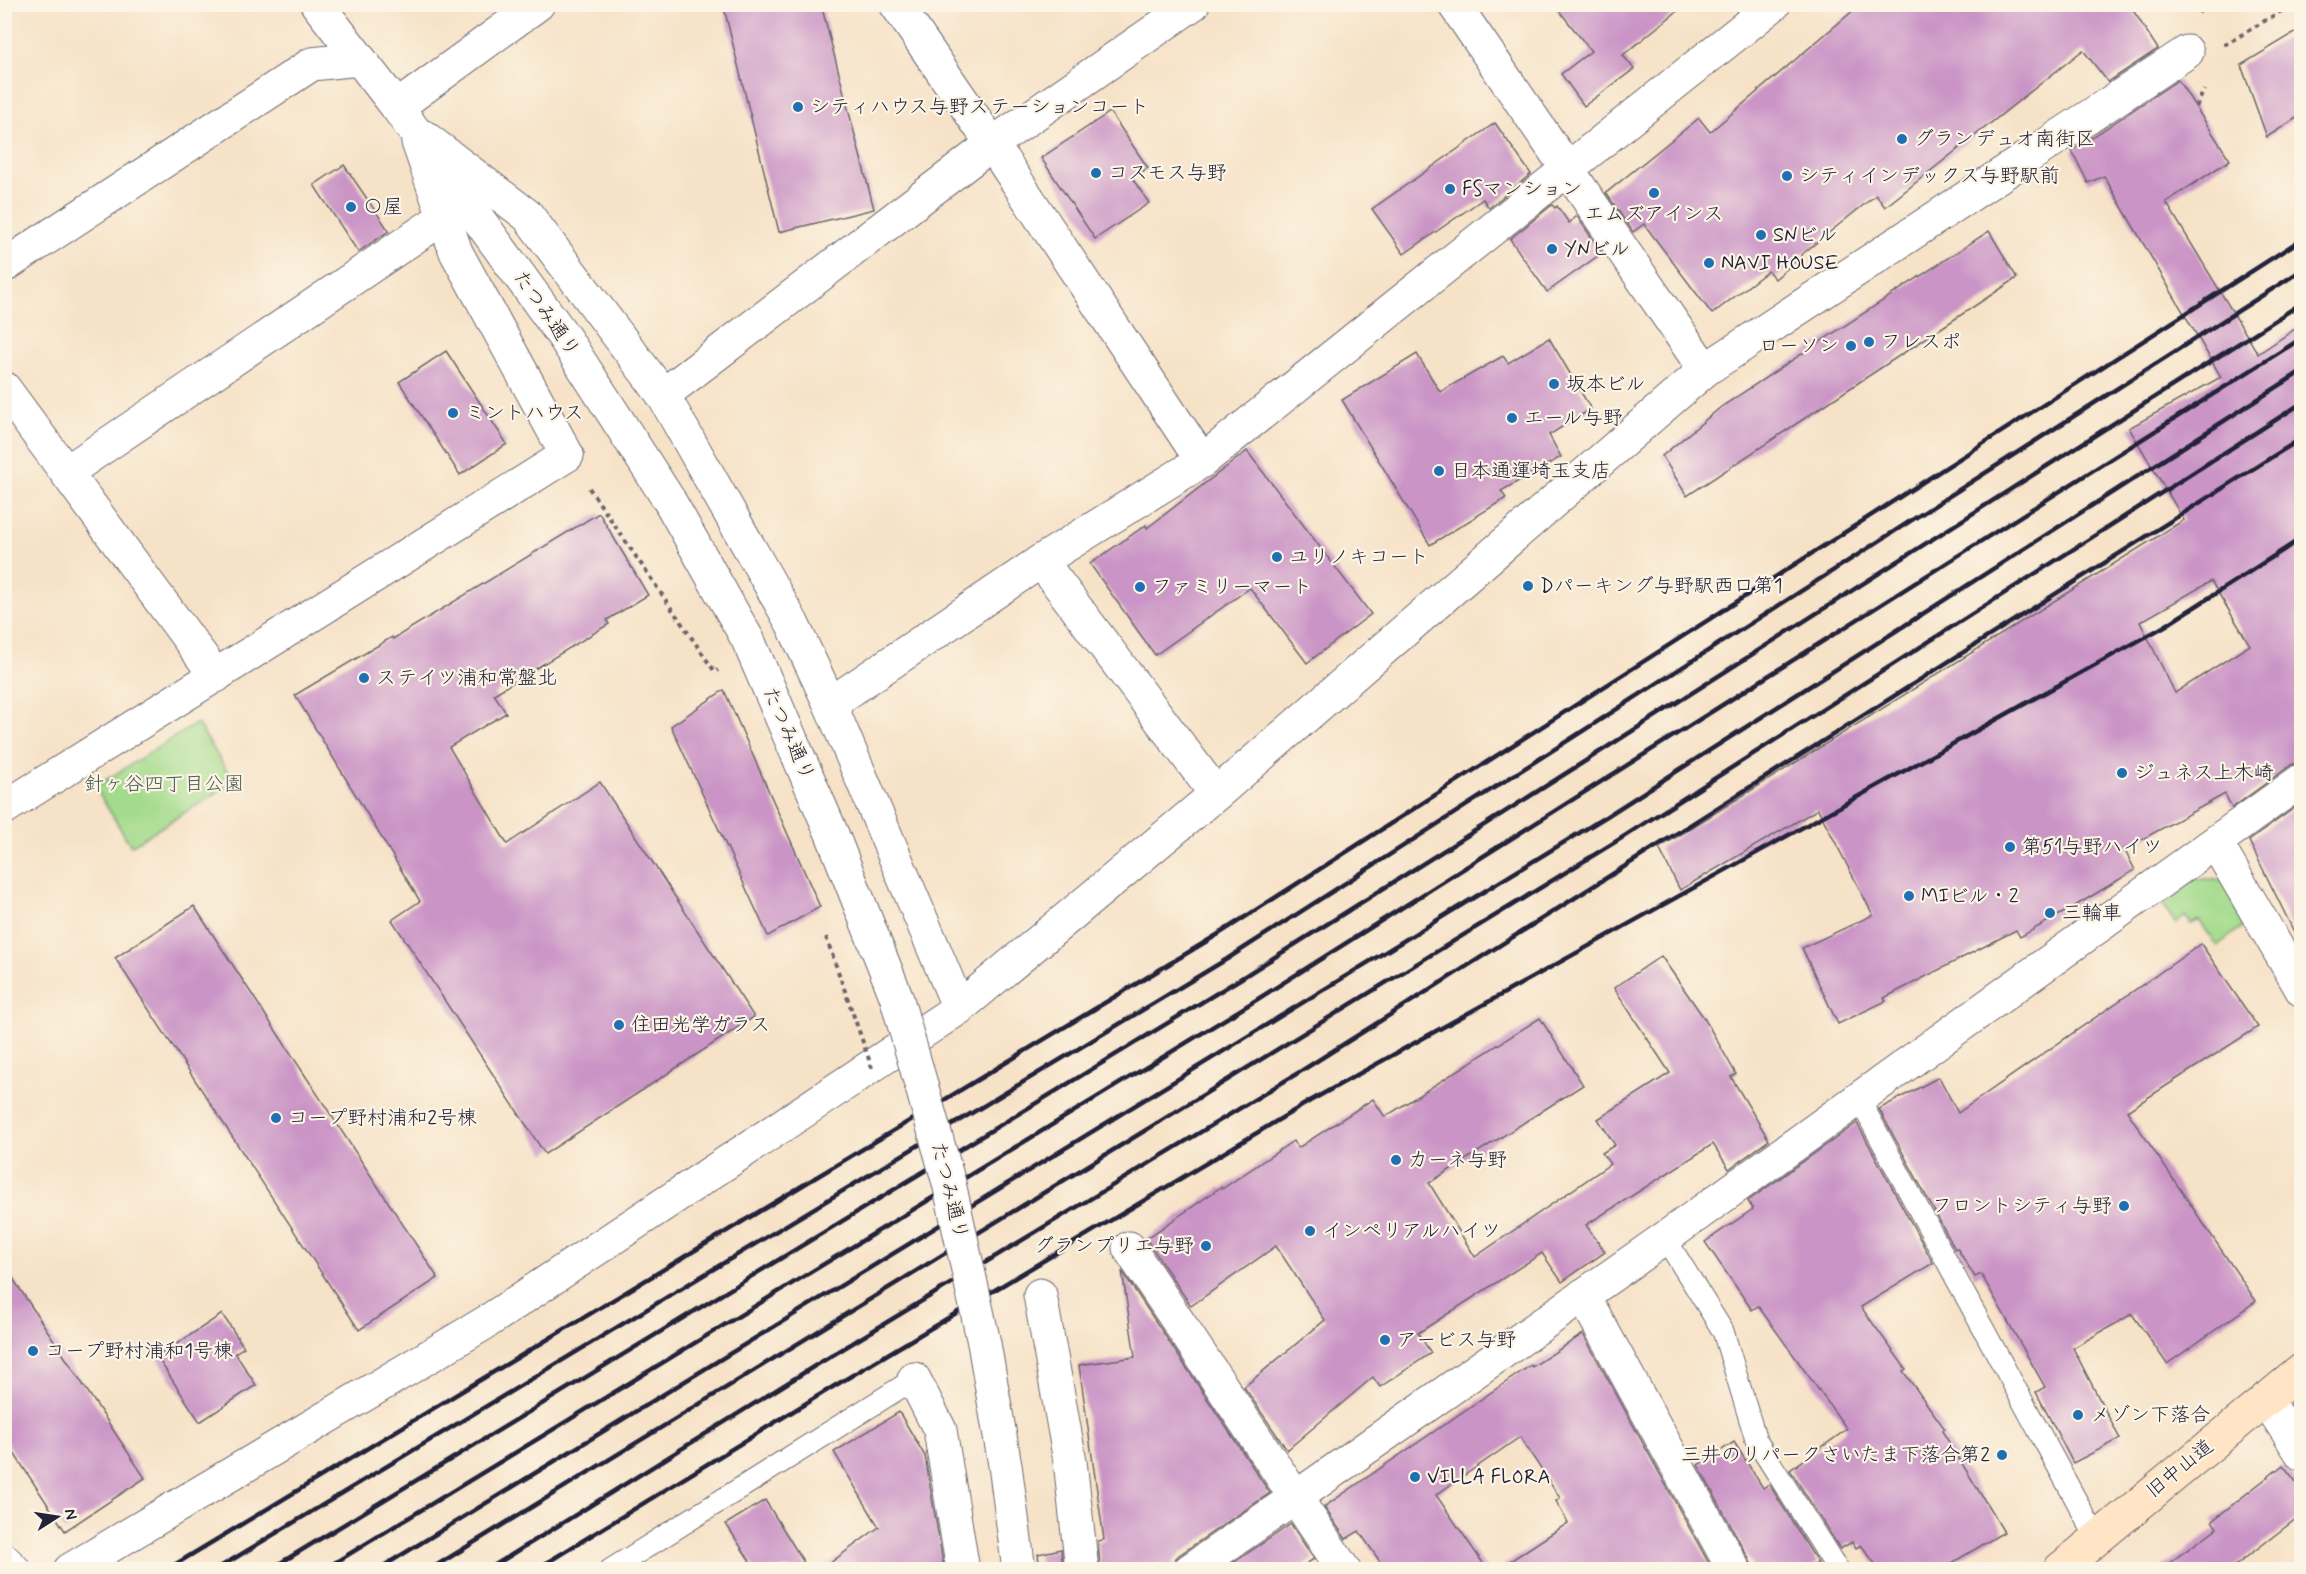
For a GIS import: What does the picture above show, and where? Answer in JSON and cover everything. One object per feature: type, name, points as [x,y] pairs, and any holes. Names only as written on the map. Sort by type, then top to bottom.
[{"type":"main road","name":"旧中山道","points":[[2059,1569],[2301,1370]]},
{"type":"street","name":"たつみ通り","points":[[317,4],[405,118],[564,337],[669,500],[748,640],[832,834],[896,996],[949,1183],[984,1343],[1005,1465],[1019,1569]]},
{"type":"street","points":[[405,118],[538,4]]},
{"type":"street","points":[[896,4],[992,144],[1202,462]]},
{"type":"street","points":[[663,394],[992,144],[1193,4]]},
{"type":"street","points":[[1454,4],[1705,370]]},
{"type":"street","points":[[830,704],[1041,561],[1202,462],[1774,4]]},
{"type":"street","points":[[69,1569],[484,1323],[959,1008],[1216,794],[1705,370],[2187,52]]},
{"type":"street","points":[[4,266],[312,64],[359,59]]},
{"type":"street","points":[[4,808],[567,455],[456,252],[405,118]]},
{"type":"street","points":[[405,118],[528,216],[663,394],[792,623],[830,704],[959,1008]]},
{"type":"street","points":[[68,471],[444,217]]},
{"type":"street","points":[[4,388],[68,471],[216,676]]},
{"type":"street","points":[[1041,561],[1216,794]]},
{"type":"street","points":[[1190,1569],[1665,1238],[2301,780]]},
{"type":"street","points":[[2216,843],[2301,990]]},
{"type":"street","points":[[1129,1248],[1344,1569]]},
{"type":"street","points":[[1040,1295],[1070,1461],[1082,1569]]},
{"type":"street","points":[[1583,1295],[1734,1569]]},
{"type":"street","points":[[914,1379],[940,1430],[963,1569]]},
{"type":"street","points":[[2266,1399],[2301,1454]]},
{"type":"street","points":[[4,1560],[14,1569]]},
{"type":"lane","points":[[1859,1099],[2096,1537]]},
{"type":"lane","points":[[1665,1238],[1723,1331],[1756,1440],[1838,1569]]},
{"type":"lane","points":[[610,1569],[914,1379]]},
{"type":"path","points":[[2194,4],[2202,14]]},
{"type":"path","points":[[2222,38],[2226,44],[2293,4]]},
{"type":"path","points":[[567,455],[715,672]]},
{"type":"green space","name":"針ヶ谷四丁目公園","points":[[197,723],[234,782],[131,846],[95,787]]},
{"type":"green space","points":[[2193,878],[2227,881],[2248,922],[2217,946],[2199,920],[2191,924],[2185,916],[2176,924],[2161,902]]},
{"type":"building","name":"シティハウス与野ステーションコート","points":[[723,4],[821,4],[874,209],[779,232]]},
{"type":"building","points":[[1554,4],[1686,4],[1623,55],[1634,69],[1584,106],[1561,74],[1591,51]]},
{"type":"building","points":[[1861,4],[2129,4],[2158,49],[2108,82],[2083,50],[1885,207],[1876,195],[1801,255],[1775,279],[1768,271],[1712,314],[1644,224],[1633,232],[1606,193],[1699,118],[1710,132]]},
{"type":"building","points":[[2301,29],[2301,115],[2267,137],[2241,65]]},
{"type":"building","points":[[2178,80],[2230,160],[2166,202],[2258,354],[2301,325],[2301,761],[2291,765],[2232,808],[2225,794],[2124,849],[2135,870],[2070,909],[2020,937],[2016,930],[1884,998],[1886,1001],[1838,1024],[1802,948],[1873,915],[1818,809],[1680,890],[1659,848],[2184,520],[2129,428],[2221,377],[2104,176],[2088,183],[2072,151]],"holes":[[[2211,581],[2250,645],[2175,693],[2140,622]]]},
{"type":"building","name":"コスモス与野","points":[[1110,112],[1148,168],[1132,178],[1149,203],[1095,239],[1041,158]]},
{"type":"building","name":"FSマンション","points":[[1495,123],[1531,174],[1489,208],[1483,199],[1404,254],[1372,209]]},
{"type":"building","points":[[344,165],[389,231],[358,252],[314,185]]},
{"type":"building","name":"YNビル","points":[[1552,205],[1555,208],[1557,206],[1569,223],[1577,216],[1602,253],[1547,292],[1510,239]]},
{"type":"building","name":"フレスポ","points":[[1989,231],[2017,278],[1687,496],[1662,456],[1721,407]]},
{"type":"building","points":[[1549,338],[1591,409],[1549,435],[1561,457],[1501,491],[1506,498],[1430,545],[1342,400],[1417,354],[1440,392],[1503,356],[1508,363]]},
{"type":"building","name":"ミントハウス","points":[[446,351],[507,444],[460,475],[399,382]]},
{"type":"building","points":[[1247,451],[1371,614],[1307,663],[1250,588],[1155,655],[1090,564],[1146,525],[1147,528]]},
{"type":"building","points":[[599,513],[648,595],[607,620],[609,624],[494,694],[506,713],[449,747],[507,844],[600,782],[754,1017],[545,1154],[392,920],[420,901],[295,695],[392,637],[393,639]]},
{"type":"building","points":[[724,690],[820,907],[768,936],[671,726]]},
{"type":"building","points":[[2301,803],[2301,946],[2249,841]]},
{"type":"building","name":"コープ野村浦和2号棟","points":[[194,906],[438,1278],[359,1330],[115,958]]},
{"type":"building","points":[[2201,944],[2258,1027],[2127,1111],[2256,1301],[2167,1364],[2132,1314],[2073,1348],[2120,1439],[2073,1463],[2036,1392],[2045,1387],[1981,1274],[1975,1277],[1957,1248],[1955,1249],[1879,1109],[1939,1077],[1958,1113]]},
{"type":"building","points":[[1661,956],[1704,1018],[1736,1074],[1731,1077],[1769,1140],[1729,1169],[1713,1144],[1586,1225],[1605,1252],[1562,1282],[1542,1253],[1418,1333],[1431,1353],[1380,1387],[1373,1377],[1287,1450],[1244,1387],[1325,1320],[1276,1246],[1191,1306],[1146,1239],[1293,1141],[1298,1148],[1373,1099],[1385,1117],[1540,1018],[1583,1085],[1429,1183],[1475,1257],[1610,1164],[1602,1153],[1615,1145],[1598,1119],[1670,1073],[1614,988]]},
{"type":"building","points":[[1857,1123],[1933,1263],[1861,1307],[1906,1369],[1903,1371],[1945,1429],[1942,1431],[2004,1532],[1942,1569],[1879,1569],[1861,1545],[1856,1548],[1852,1542],[1840,1549],[1790,1470],[1847,1429],[1758,1306],[1752,1310],[1705,1242],[1753,1209],[1748,1201]]},
{"type":"building","name":"コープ野村浦和1号棟","points":[[4,1265],[145,1478],[65,1531],[4,1438]]},
{"type":"building","points":[[1122,1271],[1270,1493],[1179,1555],[1173,1561],[1172,1569],[1100,1569],[1098,1541],[1104,1540],[1079,1365],[1135,1357]]},
{"type":"building","points":[[222,1314],[244,1347],[235,1353],[256,1385],[200,1422],[157,1357]]},
{"type":"building","points":[[1583,1334],[1712,1569],[1498,1569],[1568,1523],[1556,1501],[1560,1498],[1520,1437],[1436,1495],[1487,1569],[1385,1569],[1359,1531],[1346,1539],[1324,1507],[1531,1365],[1532,1367]]},
{"type":"building","points":[[899,1412],[925,1456],[944,1569],[822,1569],[879,1527],[834,1452]]},
{"type":"building","points":[[1734,1442],[1763,1488],[1769,1484],[1818,1563],[1808,1569],[1753,1569],[1698,1465]]},
{"type":"building","points":[[2283,1465],[2301,1488],[2301,1515],[2231,1569],[2161,1569],[2217,1528],[2212,1521]]},
{"type":"building","points":[[765,1500],[808,1569],[755,1569],[726,1524]]},
{"type":"building","points":[[1291,1524],[1314,1559],[1298,1569],[1224,1569]]},
{"type":"building","points":[[1061,1549],[1063,1569],[1040,1569],[1038,1554]]},
{"type":"railway","points":[[166,1570],[1217,935],[2302,239]]},
{"type":"railway","points":[[215,1570],[1227,959],[2302,270]]},
{"type":"railway","points":[[269,1570],[1240,979],[2302,303]]},
{"type":"railway","points":[[323,1570],[1253,1002],[2302,338]]},
{"type":"railway","points":[[377,1570],[1607,816],[2302,371]]},
{"type":"railway","points":[[429,1570],[1620,839],[2302,403]]},
{"type":"railway","points":[[487,1570],[813,1367],[1298,1073],[2302,438]]},
{"type":"railway","points":[[535,1570],[826,1391],[1310,1101],[2165,626],[2302,538]]},
{"type":"place","name":"シティハウス与野ステーションコート","points":[[798,107]]},
{"type":"place","name":"グランデュオ南街区","points":[[1902,139]]},
{"type":"place","name":"コスモス与野","points":[[1096,173]]},
{"type":"place","name":"シティインデックス与野駅前","points":[[1787,176]]},
{"type":"place","name":"FSマンション","points":[[1450,189]]},
{"type":"place","name":"エムズアインス","points":[[1654,193]]},
{"type":"place","name":"〇屋","points":[[351,207]]},
{"type":"place","name":"SNビル","points":[[1761,235]]},
{"type":"place","name":"YNビル","points":[[1552,249]]},
{"type":"place","name":"NAVI HOUSE","points":[[1709,263]]},
{"type":"place","name":"フレスポ","points":[[1869,342]]},
{"type":"place","name":"ローソン","points":[[1851,346]]},
{"type":"place","name":"坂本ビル","points":[[1554,384]]},
{"type":"place","name":"ミントハウス","points":[[453,413]]},
{"type":"place","name":"エール与野","points":[[1512,418]]},
{"type":"place","name":"日本通運埼玉支店","points":[[1439,471]]},
{"type":"place","name":"ユリノキコート","points":[[1277,557]]},
{"type":"place","name":"Dパーキング与野駅西口第1","points":[[1528,586]]},
{"type":"place","name":"ファミリーマート","points":[[1140,587]]},
{"type":"place","name":"ステイツ浦和常盤北","points":[[364,678]]},
{"type":"place","name":"ジュネス上木崎","points":[[2122,773]]},
{"type":"place","name":"第51与野ハイツ","points":[[2010,847]]},
{"type":"place","name":"MIビル・2","points":[[1909,896]]},
{"type":"place","name":"三輪車","points":[[2050,913]]},
{"type":"place","name":"住田光学ガラス","points":[[619,1025]]},
{"type":"place","name":"コープ野村浦和2号棟","points":[[276,1118]]},
{"type":"place","name":"カーネ与野","points":[[1396,1160]]},
{"type":"place","name":"フロントシティ与野","points":[[2124,1206]]},
{"type":"place","name":"インペリアルハイツ","points":[[1310,1231]]},
{"type":"place","name":"グランプリエ与野","points":[[1206,1246]]},
{"type":"place","name":"アービス与野","points":[[1385,1340]]},
{"type":"place","name":"コープ野村浦和1号棟","points":[[33,1351]]},
{"type":"place","name":"メゾン下落合","points":[[2078,1415]]},
{"type":"place","name":"三井のリパークさいたま下落合第2","points":[[2002,1455]]},
{"type":"place","name":"VILLA FLORA","points":[[1415,1477]]}]
